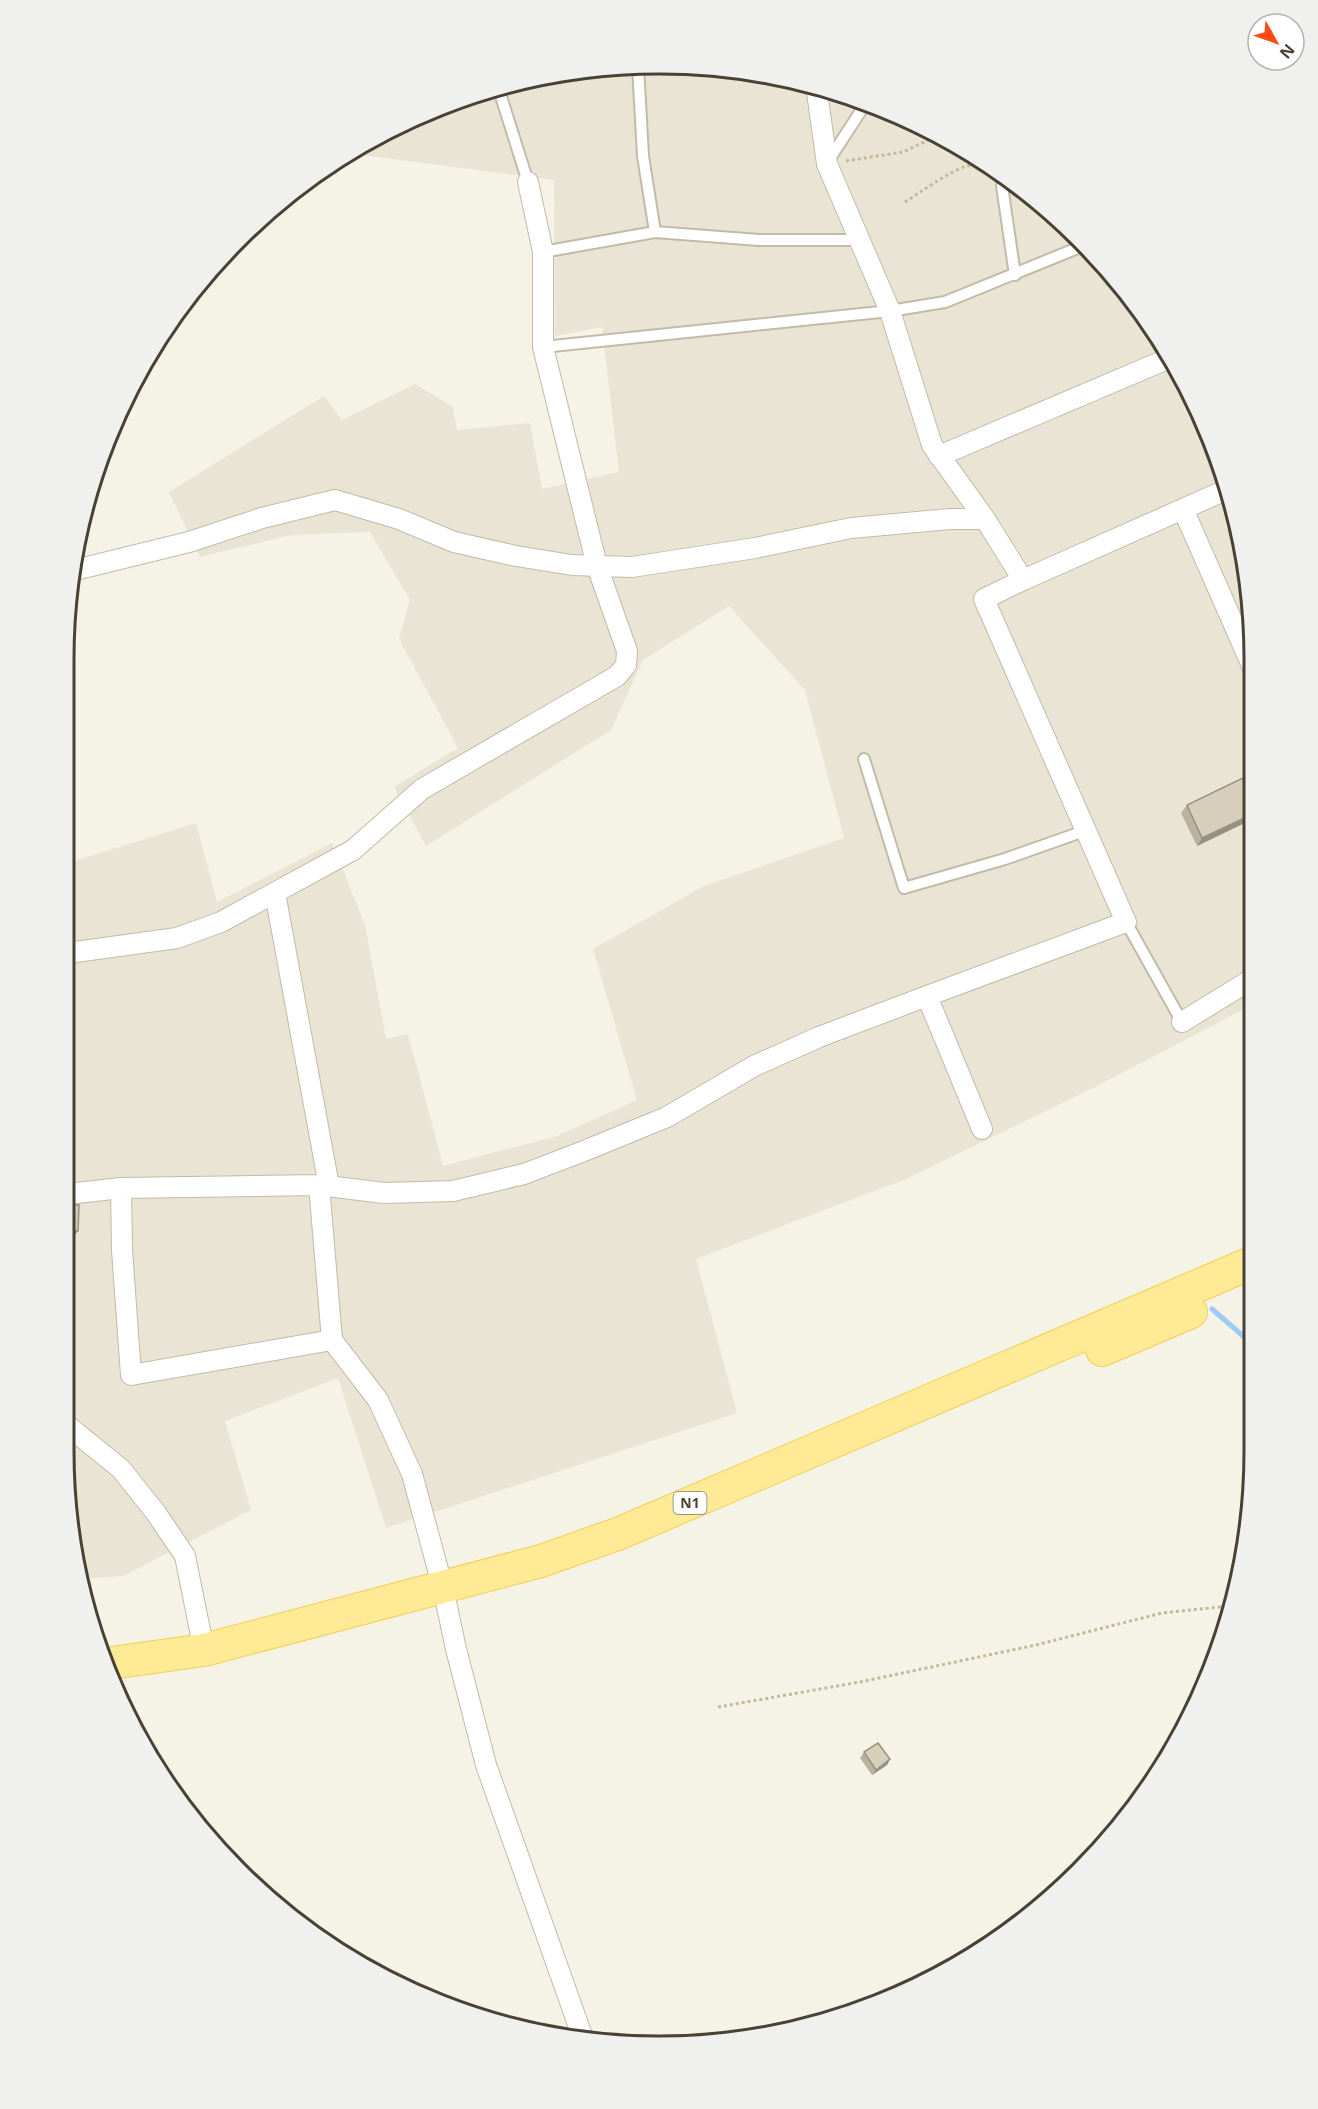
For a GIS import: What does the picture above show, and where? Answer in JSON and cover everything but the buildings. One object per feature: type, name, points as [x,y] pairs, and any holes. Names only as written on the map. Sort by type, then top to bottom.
[{"type":"main road","name":"N1","points":[[121,1681],[208,1669],[445,1596],[620,1533],[1244,1266]]},
{"type":"main road","name":"N1","points":[[114,1663],[204,1650],[545,1574],[625,1545],[1136,1336],[1244,1288]]},
{"type":"street","points":[[817,95],[827,164],[890,311],[932,445],[985,519],[1023,580]]},
{"type":"street","points":[[74,952],[177,938],[221,922],[353,850],[422,789],[617,675],[626,665],[627,651],[597,566],[543,347],[543,252],[528,182]]},
{"type":"street","points":[[939,456],[1163,361]]},
{"type":"street","points":[[74,1193],[122,1188],[324,1186],[384,1193],[453,1191],[524,1174],[667,1117],[754,1066],[786,1051],[1126,922],[984,599],[1220,493]]},
{"type":"street","points":[[81,568],[189,542],[262,518],[335,500],[399,519],[454,543],[516,556],[597,566],[632,567],[671,562],[755,548],[851,528],[950,519],[985,519]]},
{"type":"street","points":[[1184,509],[1244,644]]},
{"type":"street","points":[[275,893],[324,1186],[332,1340],[378,1400],[411,1474],[445,1596],[456,1650],[486,1765],[580,2030]]},
{"type":"street","points":[[1182,1023],[1244,984]]},
{"type":"street","points":[[927,996],[982,1129]]},
{"type":"street","points":[[122,1188],[122,1250],[131,1375],[332,1340]]},
{"type":"street","points":[[74,1431],[122,1469],[185,1556],[204,1650]]},
{"type":"lane","points":[[638,75],[643,156],[655,232]]},
{"type":"lane","points":[[501,95],[528,182]]},
{"type":"lane","points":[[827,164],[861,110]]},
{"type":"lane","points":[[1002,186],[1015,274]]},
{"type":"lane","points":[[543,252],[655,232],[759,240],[860,240]]},
{"type":"lane","points":[[543,347],[890,311],[945,302],[1076,249]]},
{"type":"lane","points":[[864,759],[904,888],[1005,859],[1087,830]]},
{"type":"lane","points":[[1126,922],[1182,1023]]},
{"type":"path","points":[[827,164],[903,152],[929,140]]},
{"type":"path","points":[[905,202],[957,171],[973,165]]},
{"type":"path","points":[[718,1707],[860,1682],[1036,1645],[1162,1613],[1223,1607]]},
{"type":"shaded area","points":[[659,74],[697,75],[773,85],[811,93],[883,118],[952,152],[1015,194],[1045,219],[1073,245],[1124,303],[1166,366],[1200,435],[1225,507],[1233,545],[1243,621],[1244,659],[1244,1009],[1091,1089],[906,1179],[696,1259],[737,1413],[386,1528],[338,1378],[225,1421],[251,1510],[123,1576],[88,1578],[79,1526],[74,1450],[74,861],[196,823],[217,902],[332,843],[365,925],[386,1039],[408,1034],[443,1166],[557,1136],[637,1100],[593,949],[704,886],[844,838],[805,690],[729,606],[643,660],[611,730],[426,846],[394,787],[458,748],[399,639],[410,600],[370,532],[291,535],[200,557],[169,492],[324,396],[342,420],[415,384],[453,407],[457,430],[530,423],[542,489],[619,472],[602,327],[555,336],[554,180],[361,155],[435,118],[507,93],[545,85],[621,75]]},
{"type":"waterway","points":[[1212,1309],[1244,1337]]}]
